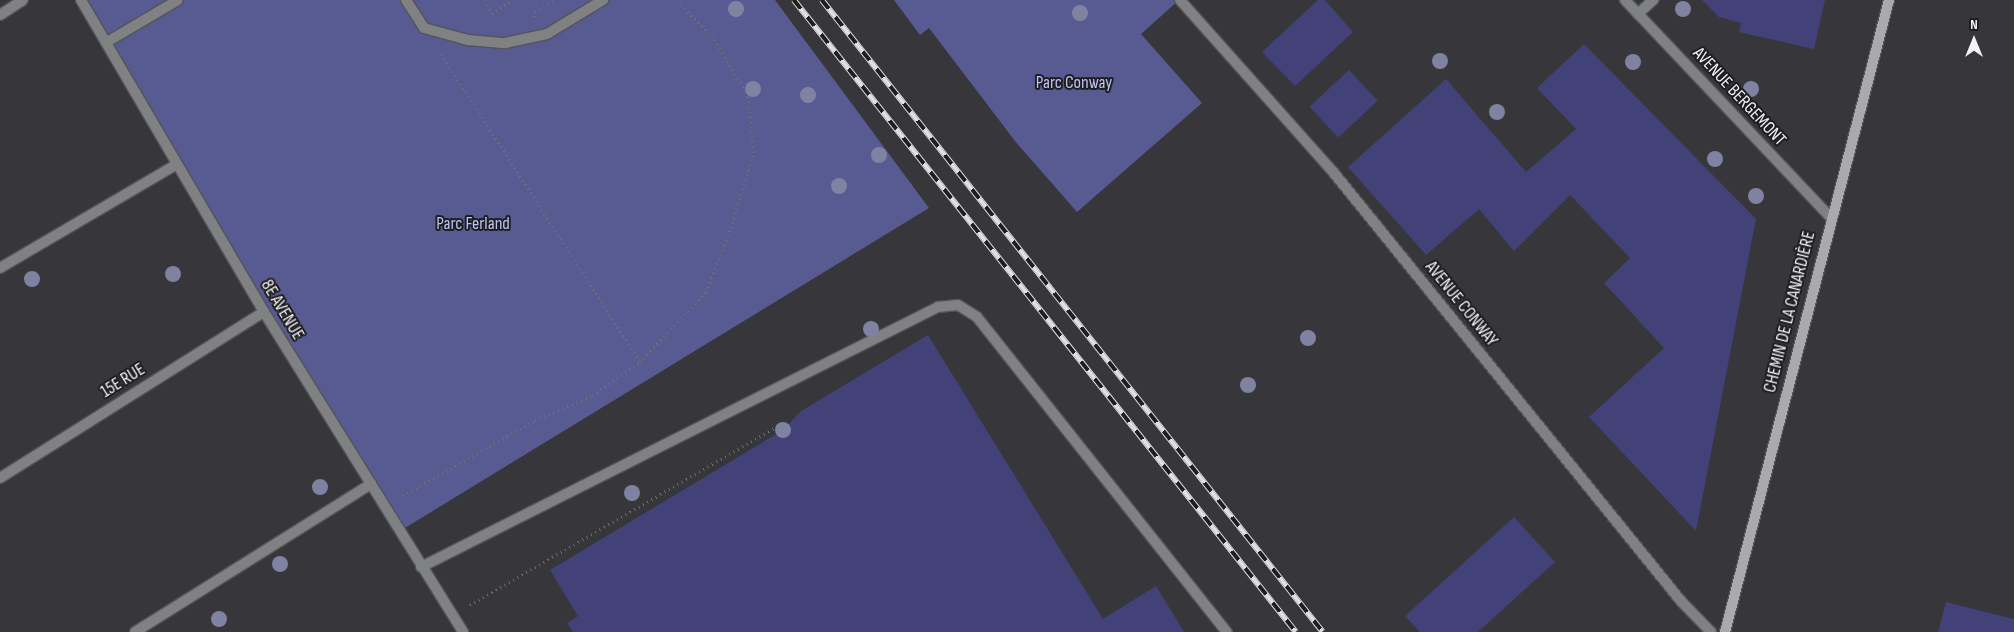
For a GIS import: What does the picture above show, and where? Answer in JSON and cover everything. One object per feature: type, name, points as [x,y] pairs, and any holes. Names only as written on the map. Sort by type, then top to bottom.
[{"type":"main road","name":"CHEMIN DE LA CANARDIÈRE","points":[[1726,632],[1830,217],[1889,0]]},
{"type":"street","points":[[0,15],[23,0]]},
{"type":"street","name":"8E AVENUE","points":[[81,0],[264,312],[463,632]]},
{"type":"street","points":[[107,42],[178,0]]},
{"type":"street","points":[[406,0],[424,28],[468,40],[505,43],[547,34],[603,0]]},
{"type":"street","name":"AVENUE CONWAY","points":[[1180,0],[1334,173],[1681,601],[1711,632]]},
{"type":"street","name":"AVENUE BERGEMONT","points":[[1625,0],[1830,217]]},
{"type":"street","points":[[1638,14],[1653,0]]},
{"type":"street","points":[[0,268],[177,164]]},
{"type":"street","points":[[421,567],[938,307],[958,305],[977,317],[1227,632]]},
{"type":"street","name":"15E RUE","points":[[0,478],[264,312]]},
{"type":"street","points":[[135,632],[371,484]]},
{"type":"path","points":[[485,0],[492,14],[512,0]]},
{"type":"path","points":[[385,506],[535,420],[593,396],[640,362],[706,292],[731,228],[754,152],[748,96],[713,37],[676,0]]},
{"type":"path","points":[[424,28],[640,362]]},
{"type":"path","points":[[452,616],[783,423],[783,430]]},
{"type":"green space","name":"Parc Ferland","points":[[80,0],[775,0],[929,208],[400,531]]},
{"type":"green space","name":"Parc Conway","points":[[894,0],[1179,0],[1141,34],[1202,103],[1077,212],[1015,141],[929,28],[920,35]]},
{"type":"building","points":[[1318,0],[1325,0],[1353,32],[1295,86],[1262,52]]},
{"type":"building","points":[[1702,0],[1825,0],[1814,49],[1739,32],[1741,23],[1719,17]]},
{"type":"building","points":[[1584,44],[1756,219],[1696,531],[1589,417],[1664,348],[1604,283],[1630,258],[1570,195],[1514,251],[1479,209],[1426,255],[1348,167],[1446,79],[1526,172],[1576,129],[1537,88]]},
{"type":"building","points":[[1349,70],[1378,101],[1338,138],[1310,107]]},
{"type":"building","points":[[928,335],[1103,619],[1156,586],[1184,632],[573,632],[567,623],[578,616],[550,570],[783,430],[801,411]]},
{"type":"building","points":[[1514,517],[1555,562],[1478,632],[1420,632],[1405,616]]},
{"type":"building","points":[[1946,602],[2014,619],[2014,632],[1938,632]]},
{"type":"railway","points":[[794,0],[1296,632]]},
{"type":"railway","points":[[822,0],[1323,632]]}]
